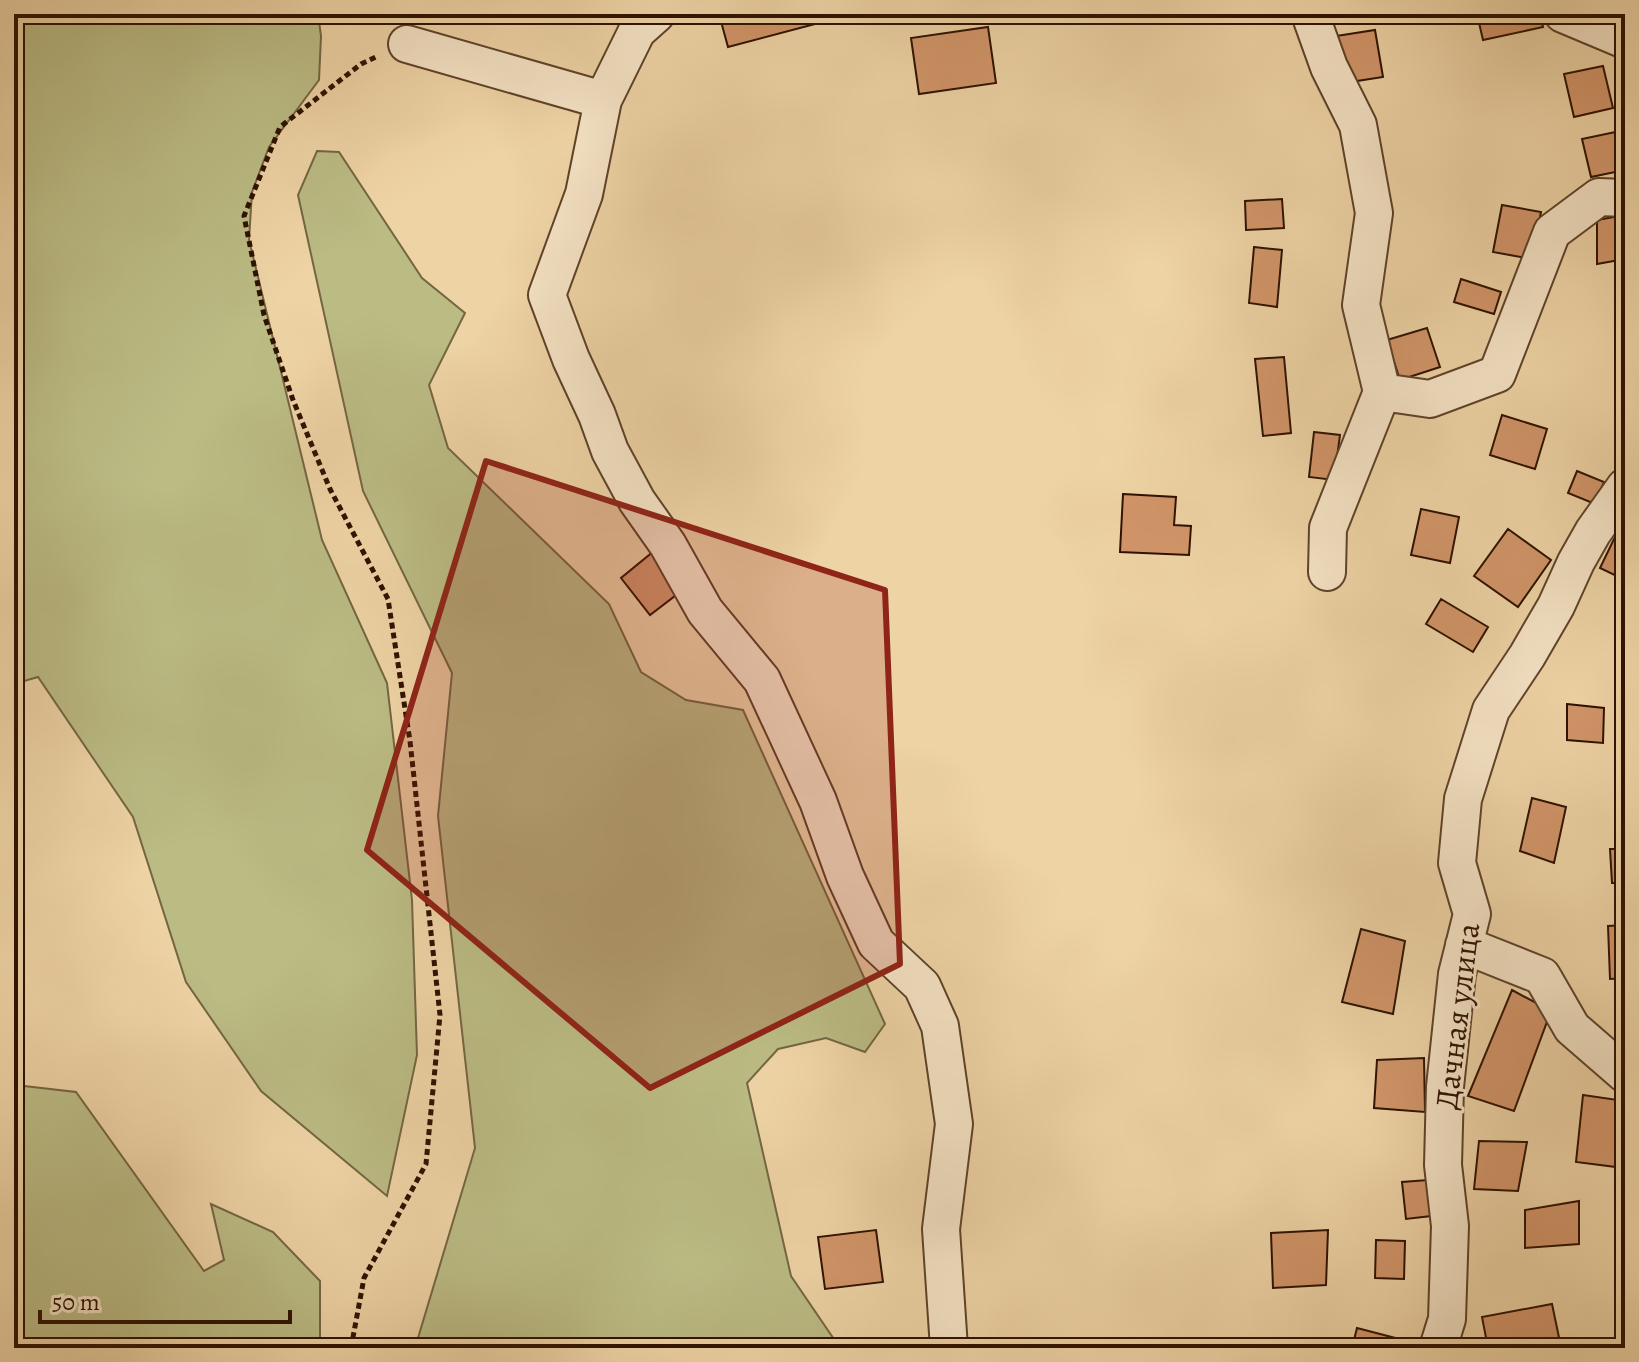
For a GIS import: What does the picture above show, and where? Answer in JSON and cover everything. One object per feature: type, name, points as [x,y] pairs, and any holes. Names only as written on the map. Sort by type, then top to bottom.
[{"type":"street","points":[[656,14],[637,31],[603,100],[584,194],[547,295],[610,451],[705,611],[762,680],[818,801],[845,876],[876,943],[922,986],[940,1026],[954,1124],[941,1229],[949,1348]]},
{"type":"street","points":[[1310,14],[1329,67],[1358,125],[1374,213],[1361,305],[1382,392],[1328,528],[1327,572]]},
{"type":"street","points":[[1563,14],[1625,40]]},
{"type":"street","points":[[407,44],[603,100]]},
{"type":"street","points":[[1382,392],[1430,399],[1497,374],[1552,232],[1599,197],[1625,198]]},
{"type":"street","name":"Дачная улица","points":[[1438,1348],[1447,1319],[1450,1226],[1443,1165],[1445,1087],[1457,974],[1472,914],[1457,863],[1463,799],[1491,710],[1556,606],[1587,542],[1625,487]]},
{"type":"street","points":[[1464,945],[1542,976],[1572,1028],[1625,1074]]},
{"type":"path","points":[[351,1348],[364,1278],[426,1164],[440,1015],[410,741],[388,599],[330,489],[293,400],[264,315],[244,216],[280,127],[361,64],[407,44]]},
{"type":"highlighted area","points":[[486,461],[885,590],[900,964],[650,1088],[367,850]]},
{"type":"green space","points":[[14,14],[318,14],[321,36],[319,80],[269,147],[252,192],[249,240],[322,540],[387,683],[412,900],[417,1055],[387,1196],[261,1091],[186,982],[133,817],[38,677],[14,684]]},
{"type":"green space","points":[[317,151],[339,152],[422,278],[465,313],[429,385],[448,448],[609,604],[641,672],[686,700],[743,710],[885,1024],[865,1052],[826,1038],[778,1049],[747,1083],[791,1276],[840,1348],[420,1348],[418,1338],[475,1148],[438,816],[452,673],[363,491],[298,195]]},
{"type":"green space","points":[[14,1087],[76,1092],[204,1271],[224,1260],[211,1204],[273,1232],[320,1281],[320,1348],[14,1348]]},
{"type":"building","points":[[719,14],[813,14],[815,24],[728,47]]},
{"type":"building","points":[[1477,14],[1540,14],[1543,27],[1483,40]]},
{"type":"building","points":[[988,27],[996,83],[919,94],[911,38]]},
{"type":"building","points":[[1375,30],[1383,77],[1344,83],[1336,36]]},
{"type":"building","points":[[1603,66],[1613,108],[1574,117],[1564,74]]},
{"type":"building","points":[[1625,130],[1625,170],[1591,177],[1582,139]]},
{"type":"building","points":[[1282,199],[1284,228],[1246,230],[1245,201]]},
{"type":"building","points":[[1502,205],[1541,212],[1532,259],[1493,252]]},
{"type":"building","points":[[1625,215],[1625,259],[1597,264],[1597,220]]},
{"type":"building","points":[[1254,247],[1282,250],[1277,307],[1249,303]]},
{"type":"building","points":[[1461,279],[1501,292],[1494,314],[1454,302]]},
{"type":"building","points":[[1427,328],[1440,367],[1400,380],[1387,340]]},
{"type":"building","points":[[1284,357],[1291,433],[1263,436],[1255,359]]},
{"type":"building","points":[[1502,415],[1547,429],[1535,469],[1490,455]]},
{"type":"building","points":[[1314,432],[1340,435],[1334,480],[1309,477]]},
{"type":"building","points":[[1577,471],[1604,482],[1595,504],[1568,493]]},
{"type":"building","points":[[1123,494],[1176,497],[1174,525],[1191,526],[1189,555],[1120,552]]},
{"type":"building","points":[[1421,509],[1459,517],[1450,563],[1411,555]]},
{"type":"building","points":[[1508,529],[1551,560],[1518,607],[1474,576]]},
{"type":"building","points":[[1614,539],[1625,544],[1625,580],[1600,568]]},
{"type":"building","points":[[654,551],[684,589],[650,615],[621,578]]},
{"type":"building","points":[[1441,599],[1488,627],[1473,652],[1426,624]]},
{"type":"building","points":[[1567,704],[1604,708],[1603,743],[1567,740]]},
{"type":"building","points":[[1532,798],[1566,807],[1554,863],[1520,851]]},
{"type":"building","points":[[1610,849],[1625,849],[1625,883],[1612,883]]},
{"type":"building","points":[[1625,925],[1625,978],[1610,979],[1608,926]]},
{"type":"building","points":[[1361,929],[1405,941],[1393,1014],[1342,1002]]},
{"type":"building","points":[[1512,990],[1551,1011],[1514,1111],[1468,1096]]},
{"type":"building","points":[[1424,1058],[1425,1112],[1374,1108],[1377,1060]]},
{"type":"building","points":[[1583,1095],[1625,1101],[1624,1168],[1576,1162]]},
{"type":"building","points":[[1479,1141],[1527,1142],[1518,1191],[1474,1189]]},
{"type":"building","points":[[1428,1180],[1431,1216],[1406,1219],[1402,1182]]},
{"type":"building","points":[[1579,1201],[1579,1244],[1525,1248],[1525,1210]]},
{"type":"building","points":[[876,1230],[883,1282],[825,1289],[818,1237]]},
{"type":"building","points":[[1328,1230],[1326,1285],[1273,1288],[1271,1233]]},
{"type":"building","points":[[1376,1240],[1405,1241],[1404,1279],[1375,1278]]},
{"type":"building","points":[[1552,1304],[1561,1347],[1488,1348],[1482,1317]]},
{"type":"building","points":[[1357,1328],[1407,1341],[1405,1348],[1352,1348]]}]
